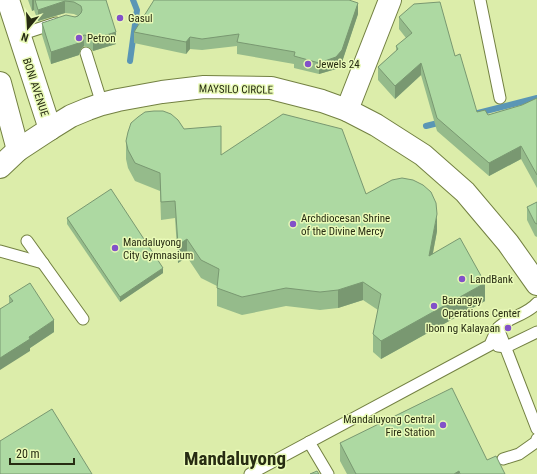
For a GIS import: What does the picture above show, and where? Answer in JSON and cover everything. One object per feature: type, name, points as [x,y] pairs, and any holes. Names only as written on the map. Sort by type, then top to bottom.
[{"type":"main road","name":"BONI AVENUE","points":[[8,0],[50,129]]},
{"type":"main road","points":[[347,110],[390,0]]},
{"type":"main road","points":[[0,83],[18,150]]},
{"type":"main road","name":"MAYSILO CIRCLE","points":[[0,167],[18,150],[71,116],[102,104],[162,92],[204,87],[271,88],[322,101],[347,110],[376,125],[423,155],[459,187],[508,243],[535,279]]},
{"type":"lane","points":[[480,0],[500,98]]},
{"type":"lane","points":[[20,35],[65,20]]},
{"type":"lane","points":[[86,53],[102,104]]},
{"type":"lane","points":[[27,241],[83,319]]},
{"type":"lane","points":[[0,251],[43,263]]},
{"type":"lane","points":[[490,345],[498,328],[533,308],[537,303]]},
{"type":"lane","points":[[498,328],[537,429]]},
{"type":"lane","points":[[250,474],[490,345],[506,347],[537,332]]},
{"type":"lane","points":[[503,460],[520,454],[536,442],[537,439]]},
{"type":"lane","points":[[309,442],[328,474]]},
{"type":"building","points":[[35,0],[106,0],[116,32],[93,39],[90,36],[84,35],[81,37],[79,43],[51,52],[42,23],[66,15],[75,17],[78,16],[82,10],[81,6],[74,2],[65,1],[38,10]]},
{"type":"building","points":[[154,0],[349,0],[358,3],[342,50],[336,57],[319,63],[294,56],[295,52],[237,42],[239,34],[202,39],[190,37],[186,42],[134,32]]},
{"type":"building","points":[[440,2],[455,56],[460,54],[477,112],[485,110],[488,115],[522,105],[537,98],[537,175],[521,146],[489,163],[437,118],[421,63],[395,86],[378,67],[398,49],[396,46],[412,33],[399,17],[414,4]]},
{"type":"building","points":[[163,111],[171,114],[178,120],[184,129],[221,126],[221,155],[283,114],[342,129],[366,194],[392,180],[402,178],[413,180],[423,185],[431,192],[436,203],[437,214],[429,256],[460,238],[485,283],[381,341],[373,334],[381,294],[363,282],[338,290],[320,292],[286,288],[242,297],[217,288],[219,269],[201,260],[187,239],[178,245],[175,201],[161,202],[160,173],[135,163],[128,150],[126,141],[131,123],[145,112]]},
{"type":"building","name":"Mandaluyong City Gymnasium","points":[[111,189],[163,268],[120,297],[67,218]]},
{"type":"building","points":[[537,202],[537,224],[535,223],[527,207]]},
{"type":"building","points":[[30,283],[54,320],[29,337],[30,339],[0,358],[0,309],[13,301],[9,296]]},
{"type":"building","points":[[452,388],[487,460],[496,456],[505,474],[460,474],[459,471],[454,474],[356,474],[340,443]]},
{"type":"building","points":[[52,409],[92,474],[0,474],[0,441]]},
{"type":"building","points":[[317,471],[319,474],[310,474]]},
{"type":"waterway","points":[[130,61],[137,10],[133,0]]},
{"type":"waterway","points":[[478,113],[537,98]]},
{"type":"waterway","points":[[426,126],[442,122]]},
{"type":"place","name":"Gasul","points":[[120,18]]},
{"type":"place","name":"Petron","points":[[79,38]]},
{"type":"place","name":"Jewels 24","points":[[308,64]]},
{"type":"place","name":"Archdiocesan Shrine of the Divine Mercy","points":[[293,224]]},
{"type":"place","name":"Mandaluyong City Gymnasium","points":[[115,248]]},
{"type":"place","name":"LandBank","points":[[462,279]]},
{"type":"place","name":"Barangay Operations Center","points":[[434,306]]},
{"type":"place","name":"Ibon ng Kalayaan","points":[[508,328]]},
{"type":"place","name":"Mandaluyong Central Fire Station","points":[[443,425]]},
{"type":"district","name":"Mandaluyong","points":[[235,458]]}]
